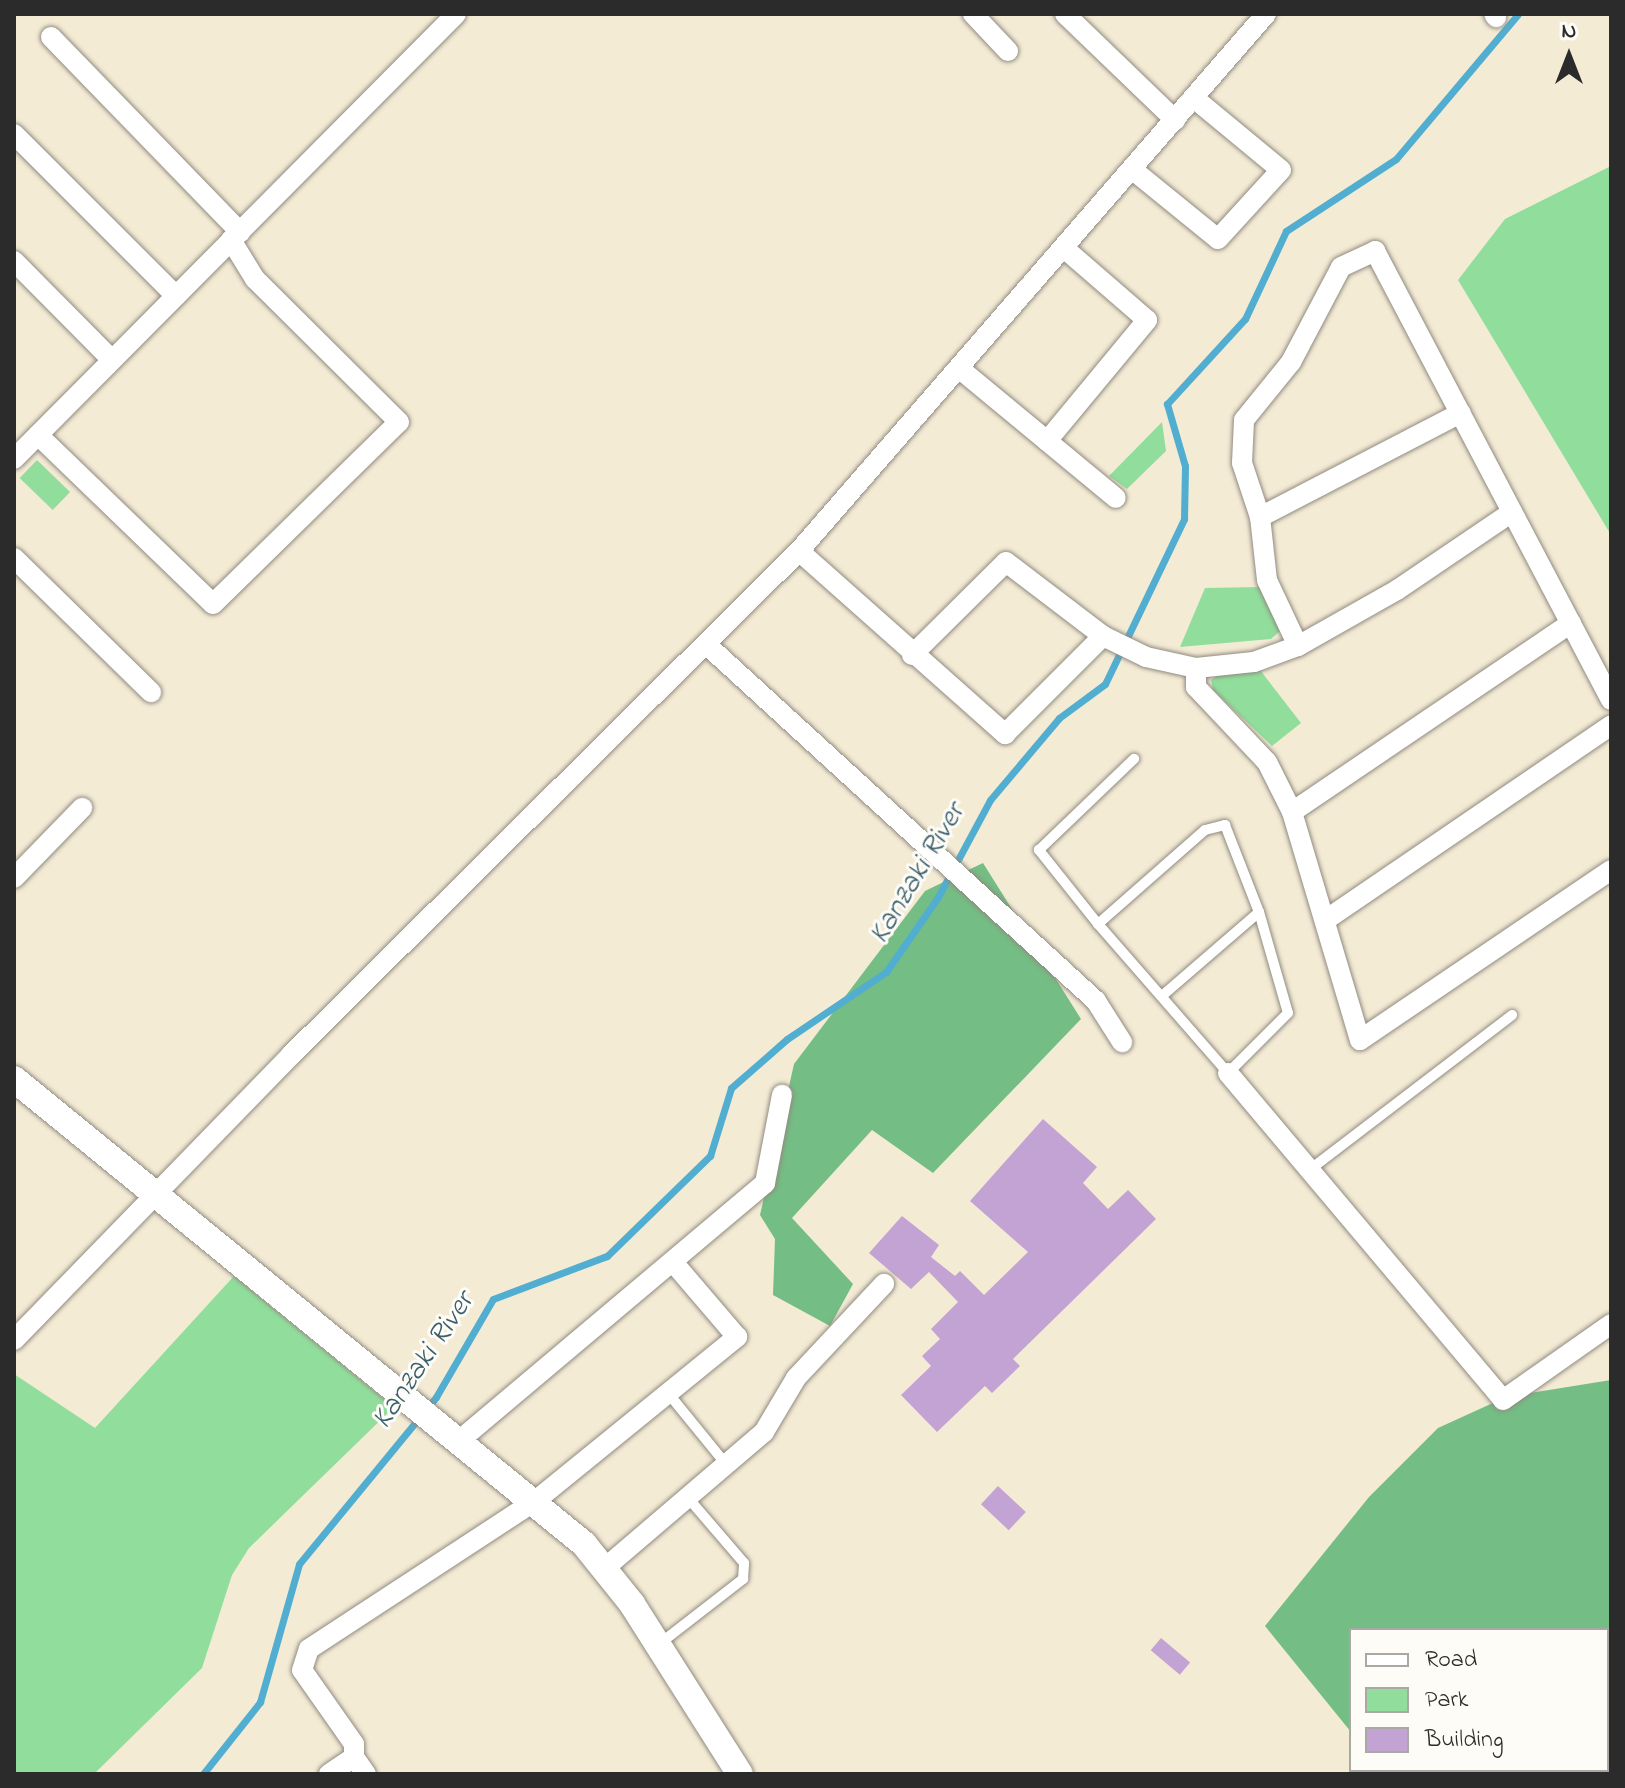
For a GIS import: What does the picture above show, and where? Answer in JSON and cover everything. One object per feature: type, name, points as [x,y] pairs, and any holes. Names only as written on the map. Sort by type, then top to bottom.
[{"type":"street","points":[[14,459],[456,14]]},
{"type":"street","points":[[973,14],[1008,51]]},
{"type":"street","points":[[1065,14],[1175,120]]},
{"type":"street","points":[[14,1340],[481,865],[799,551],[1065,249],[1266,14]]},
{"type":"street","points":[[38,435],[213,604],[406,428],[255,279],[236,236],[51,37]]},
{"type":"street","points":[[1133,170],[1218,239],[1281,170],[1194,98]]},
{"type":"street","points":[[14,134],[176,296]]},
{"type":"street","points":[[1047,441],[1147,320],[1065,249]]},
{"type":"street","points":[[1298,646],[1267,580],[1260,517],[1242,463],[1244,420],[1291,362],[1341,267],[1375,251],[1611,700]]},
{"type":"street","points":[[14,261],[112,360]]},
{"type":"street","points":[[960,369],[1116,498]]},
{"type":"street","points":[[1260,517],[1461,413]]},
{"type":"street","points":[[912,655],[1006,562],[1103,636],[1146,657],[1196,668],[1254,662],[1298,646],[1397,590],[1512,512]]},
{"type":"street","points":[[799,551],[912,655],[1005,734],[1103,636]]},
{"type":"street","points":[[14,558],[151,692]]},
{"type":"street","points":[[1292,812],[1571,623]]},
{"type":"street","points":[[707,645],[1096,1001],[1122,1042]]},
{"type":"street","points":[[1196,668],[1196,687],[1267,762],[1292,812],[1327,919],[1360,1040],[1611,870]]},
{"type":"street","points":[[1327,919],[1611,725]]},
{"type":"street","points":[[14,878],[82,808]]},
{"type":"street","points":[[1228,1073],[1312,1168],[1503,1400],[1611,1324]]},
{"type":"street","points":[[14,1079],[460,1440],[606,1567],[740,1774]]},
{"type":"street","points":[[460,1440],[765,1183],[782,1095]]},
{"type":"street","points":[[329,1774],[360,1766],[354,1744],[302,1670],[303,1658],[534,1502],[737,1337],[673,1262]]},
{"type":"street","points":[[606,1567],[764,1432],[796,1378],[884,1284]]},
{"type":"lane","points":[[1098,924],[1205,830],[1225,825],[1259,912],[1288,1013],[1228,1073],[1098,924],[1039,850],[1134,759]]},
{"type":"lane","points":[[1163,995],[1259,912]]},
{"type":"lane","points":[[1312,1168],[1512,1015]]},
{"type":"lane","points":[[668,1393],[726,1464]]},
{"type":"lane","points":[[658,1645],[743,1579],[744,1563],[688,1498]]},
{"type":"green space","points":[[1611,166],[1611,535],[1458,280],[1505,219]]},
{"type":"green space","points":[[1162,422],[1166,451],[1127,489],[1109,476]]},
{"type":"green space","points":[[37,460],[70,492],[53,510],[20,478]]},
{"type":"green space","points":[[1260,587],[1280,631],[1271,639],[1180,647],[1205,588]]},
{"type":"green space","points":[[1260,670],[1301,723],[1272,746],[1213,690],[1211,680],[1219,674]]},
{"type":"green space","points":[[983,863],[1081,1019],[933,1173],[872,1130],[792,1218],[853,1284],[830,1326],[773,1295],[775,1239],[760,1215],[794,1064],[925,891]]},
{"type":"green space","points":[[234,1276],[394,1407],[249,1548],[232,1575],[202,1668],[94,1774],[14,1774],[14,1374],[95,1428]]},
{"type":"green space","points":[[1611,1380],[1611,1700],[1609,1628],[1349,1628],[1349,1730],[1265,1626],[1369,1497],[1438,1428],[1506,1397]]},
{"type":"green space","points":[[1383,1772],[1486,1772],[1385,1774]]},
{"type":"building","points":[[1043,1119],[1097,1167],[1083,1183],[1108,1209],[1128,1190],[1156,1219],[1013,1359],[1020,1366],[992,1393],[985,1386],[937,1432],[901,1395],[931,1366],[922,1356],[940,1339],[931,1329],[958,1302],[929,1272],[911,1289],[869,1253],[902,1216],[939,1245],[931,1257],[955,1276],[960,1271],[984,1295],[1028,1252],[970,1201]]},
{"type":"building","points":[[998,1486],[1026,1512],[1009,1530],[981,1504]]},
{"type":"building","points":[[1161,1638],[1190,1662],[1180,1675],[1151,1650]]},
{"type":"waterway","name":"Kanzaki River","points":[[203,1774],[260,1702],[299,1564],[436,1397],[493,1299],[607,1256],[710,1156],[731,1088],[787,1039],[886,972],[938,897],[990,800],[1059,718],[1105,684],[1184,519],[1185,466],[1167,404],[1245,319],[1286,231],[1396,159],[1518,14]]}]
